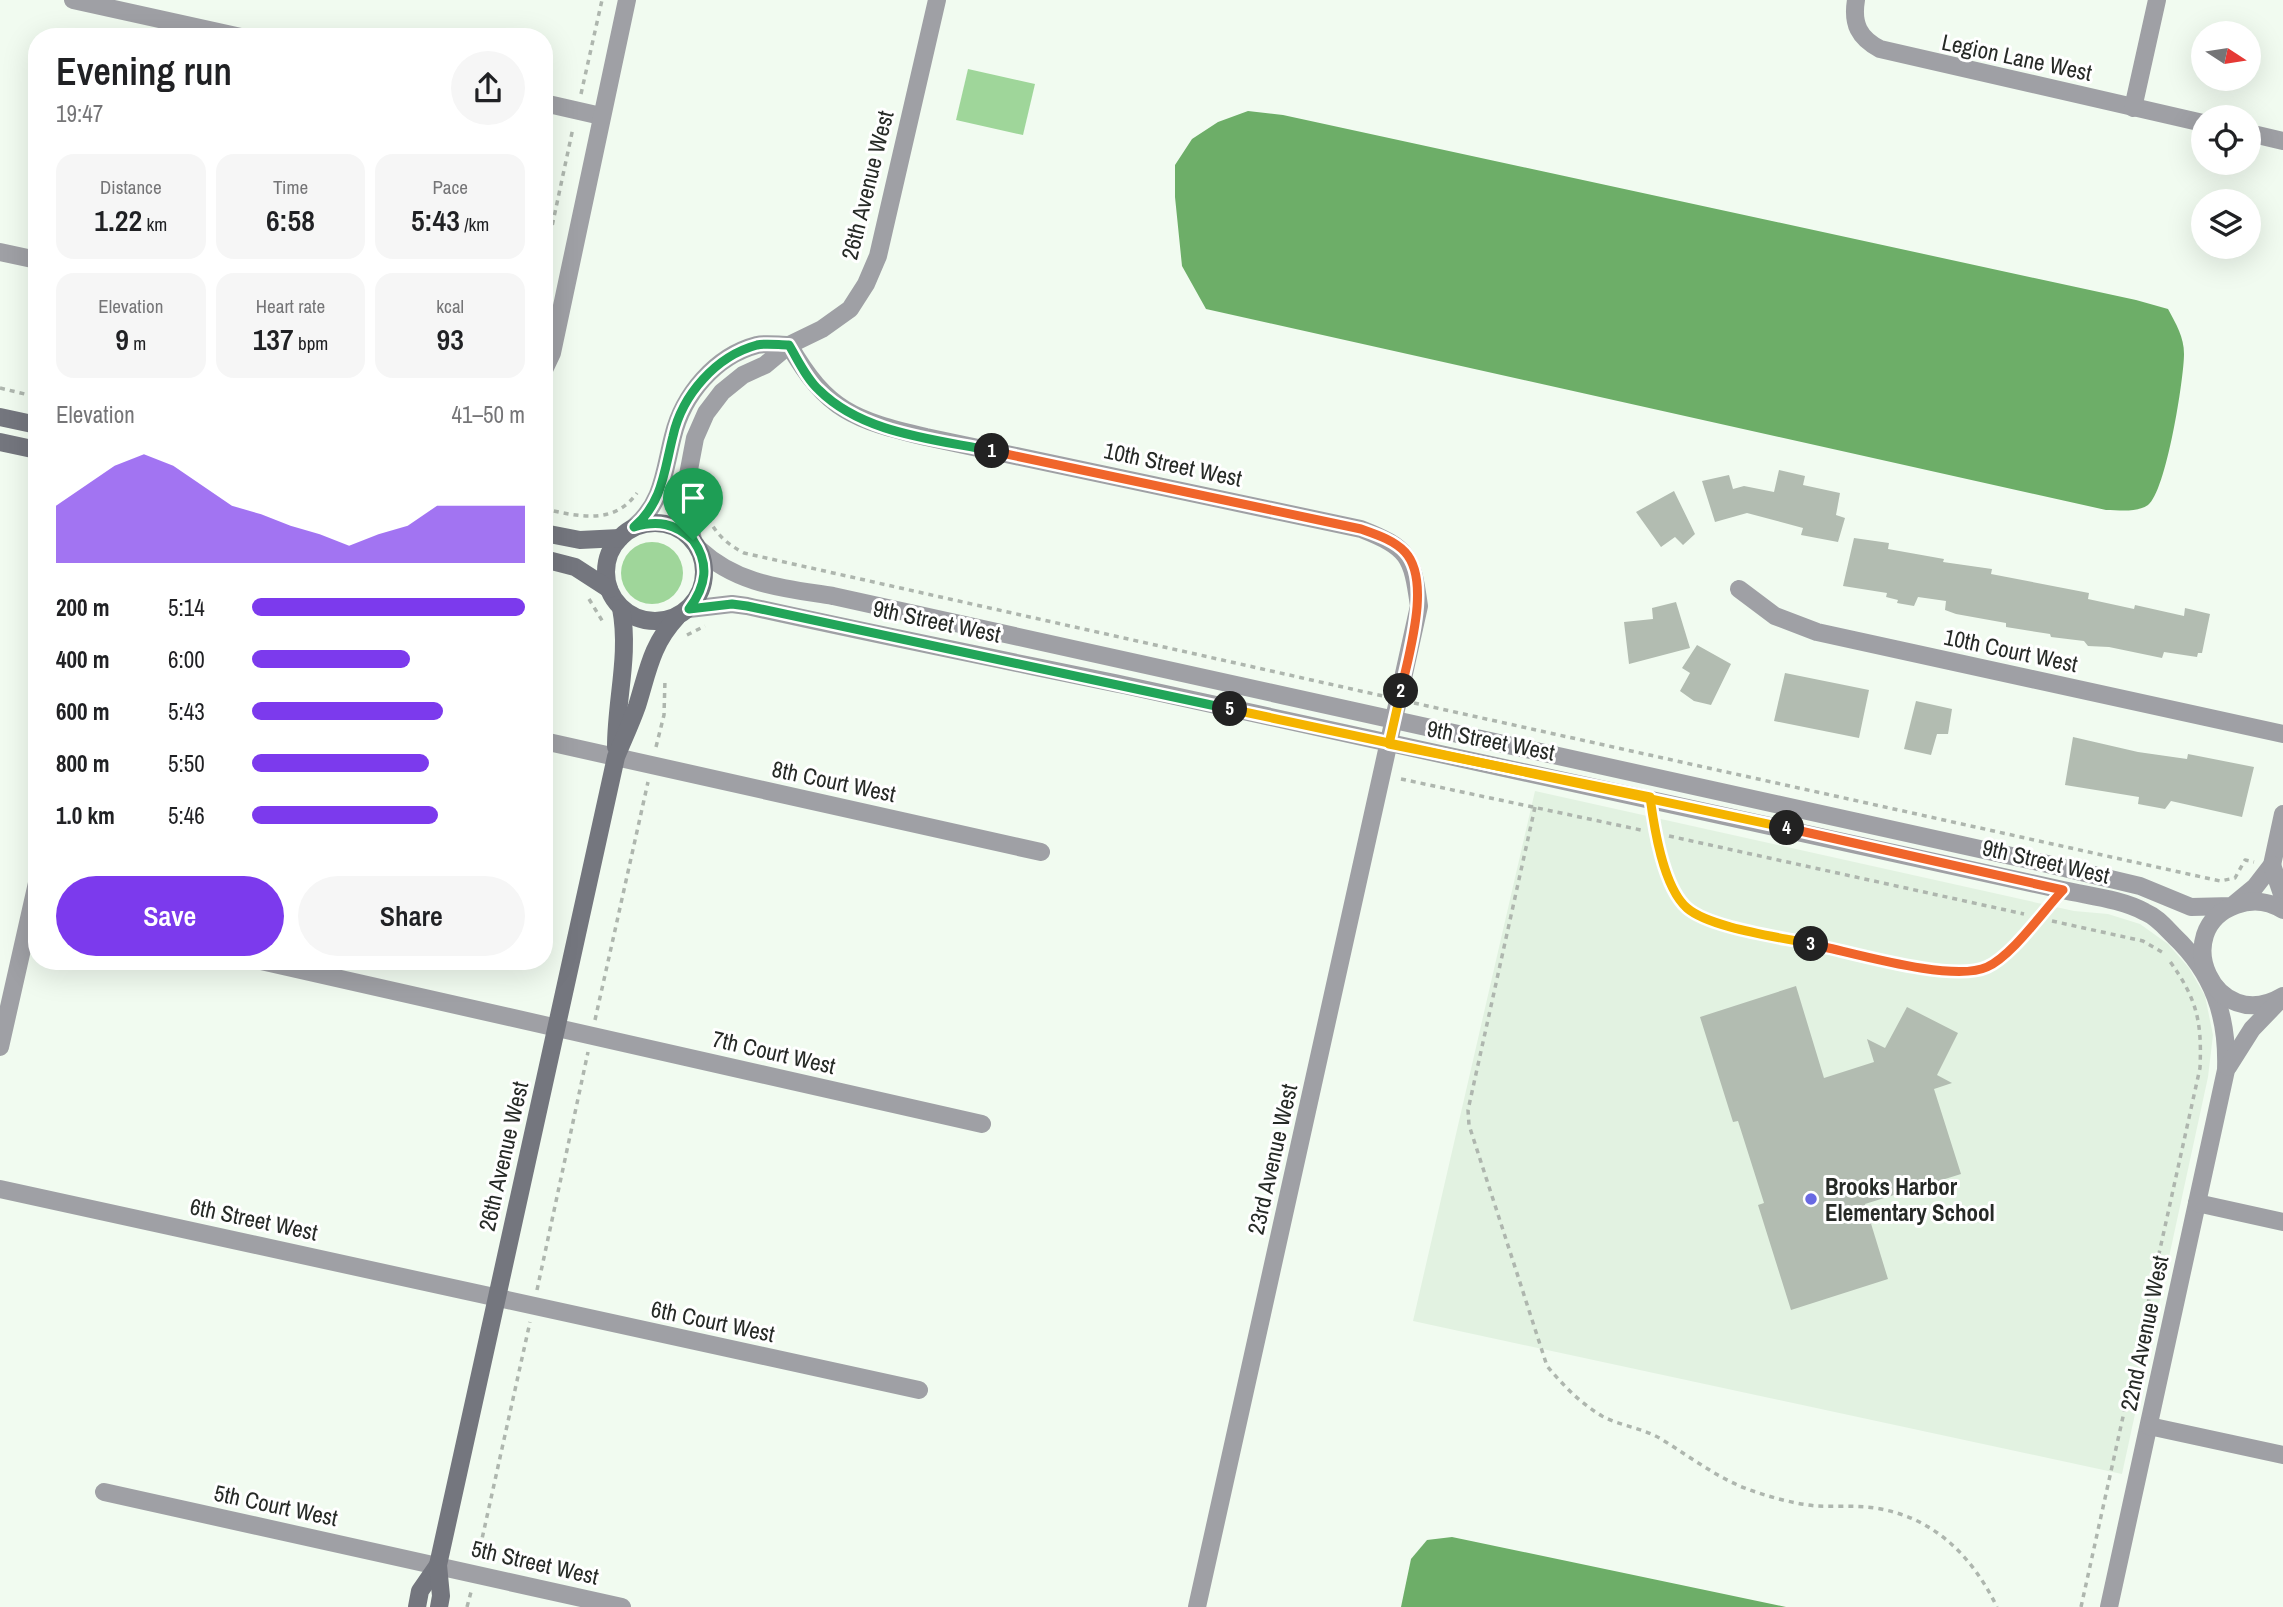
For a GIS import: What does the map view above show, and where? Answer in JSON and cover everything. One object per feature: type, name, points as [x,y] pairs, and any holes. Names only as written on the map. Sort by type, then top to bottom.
[{"type":"street","points":[[73,0],[199,28]]},
{"type":"street","points":[[553,348],[627,0]]},
{"type":"street","name":"26th Avenue West","points":[[696,545],[684,496],[695,438],[706,412],[722,392],[743,375],[765,365],[789,345],[822,329],[850,309],[866,284],[878,256],[937,0]]},
{"type":"street","name":"Legion Lane West","points":[[1856,0],[1855,23],[1863,40],[1880,49],[2191,120]]},
{"type":"street","points":[[2133,107],[2157,0]]},
{"type":"street","points":[[553,105],[601,116]]},
{"type":"street","points":[[2261,136],[2283,141]]},
{"type":"street","points":[[0,252],[28,258]]},
{"type":"street","name":"26th Avenue West","points":[[627,533],[654,505],[661,491],[673,434],[695,388],[710,371],[732,356],[758,345],[789,345]]},
{"type":"street","name":"10th Street West","points":[[789,345],[817,389],[836,406],[883,427],[1361,529],[1384,538],[1406,552],[1415,578],[1419,606],[1394,721]]},
{"type":"street","points":[[0,417],[28,423]]},
{"type":"street","points":[[0,442],[28,448]]},
{"type":"street","points":[[553,535],[580,540],[627,533],[659,523],[683,531],[696,545],[705,565],[704,581],[683,613],[648,621],[621,608],[609,589],[575,567],[553,561]]},
{"type":"street","points":[[609,589],[607,562],[627,533]]},
{"type":"street","name":"9th Street West","points":[[696,545],[724,570],[760,584],[833,596],[2140,886],[2191,907],[2232,906],[2255,901],[2283,910]]},
{"type":"street","name":"10th Court West","points":[[1740,589],[1775,616],[1817,632],[2283,734]]},
{"type":"street","name":"9th Street West","points":[[683,613],[732,604],[747,606],[1389,744],[1650,797],[2063,890],[2146,912],[2182,943],[2211,982]]},
{"type":"street","name":"26th Avenue West","points":[[616,757],[616,707],[627,648],[621,608]]},
{"type":"street","name":"26th Avenue West","points":[[439,1607],[441,1595],[438,1565],[616,757],[637,705],[651,654],[658,639],[683,613]]},
{"type":"street","name":"23rd Avenue West","points":[[1197,1607],[1394,721]]},
{"type":"street","name":"8th Court West","points":[[553,743],[1041,852]]},
{"type":"street","points":[[2283,814],[2272,865],[2249,893],[2210,926],[2204,939],[2202,954],[2211,982],[2226,997],[2245,1004],[2266,1004],[2283,996]]},
{"type":"street","points":[[2272,865],[2283,897]]},
{"type":"street","points":[[0,1047],[28,933]]},
{"type":"street","name":"7th Court West","points":[[301,970],[982,1124]]},
{"type":"street","name":"22nd Avenue West","points":[[2109,1607],[2226,1070],[2225,1025],[2211,982]]},
{"type":"street","name":"22nd Avenue West","points":[[2226,1070],[2252,1029],[2283,996]]},
{"type":"street","name":"6th Street West","points":[[0,1189],[497,1297]]},
{"type":"street","points":[[2197,1203],[2283,1222]]},
{"type":"street","name":"6th Court West","points":[[497,1297],[919,1390]]},
{"type":"street","points":[[2149,1426],[2283,1455]]},
{"type":"street","name":"5th Court West","points":[[104,1492],[438,1565]]},
{"type":"street","name":"26th Avenue West","points":[[416,1607],[420,1591],[438,1565]]},
{"type":"street","name":"5th Street West","points":[[438,1565],[622,1607]]},
{"type":"lane","points":[[1650,797],[1654,833],[1674,890],[1687,908],[1721,924],[1940,971],[1972,972],[1989,967],[2063,890]]},
{"type":"path","points":[[553,222],[602,0]]},
{"type":"path","points":[[0,388],[28,395]]},
{"type":"path","points":[[553,511],[584,518],[601,517],[625,505],[641,486]]},
{"type":"path","points":[[584,594],[594,606],[605,629]]},
{"type":"path","points":[[682,640],[688,634],[716,623]]},
{"type":"path","points":[[655,752],[664,715],[667,669]]},
{"type":"path","points":[[467,1607],[649,779]]},
{"type":"path","points":[[1401,779],[2130,937],[2154,946],[2166,956],[2185,982],[2198,1011],[2202,1035],[2200,1068],[2081,1607]]},
{"type":"path","points":[[1535,807],[1468,1110],[1473,1138],[1547,1366],[1575,1396],[1604,1417],[1645,1431],[1692,1462],[1744,1487],[1790,1502],[1816,1506],[1875,1508],[1907,1517],[1936,1531],[1957,1547],[1981,1575],[1997,1607]]},
{"type":"shaded area","points":[[968,69],[1035,84],[1023,135],[956,120]]},
{"type":"shaded area","points":[[1248,111],[1283,115],[2168,309],[2183,342],[2184,354],[2173,434],[2155,496],[2148,505],[2138,509],[2106,510],[1206,309],[1182,266],[1175,197],[1175,165],[1192,139],[1218,122]]},
{"type":"shaded area","points":[[646,542],[658,542],[674,551],[681,561],[681,585],[674,595],[658,604],[646,604],[635,599],[626,590],[621,579],[621,567],[626,556],[635,547]]},
{"type":"shaded area","name":"Brooks Harbor Elementary School","points":[[1535,791],[2074,911],[2108,914],[2140,924],[2168,944],[2189,968],[2205,996],[2213,1035],[2208,1077],[2122,1474],[1413,1321]]},
{"type":"shaded area","points":[[1452,1537],[1786,1607],[1401,1607],[1411,1559],[1427,1540]]},
{"type":"building","points":[[1779,470],[1805,476],[1803,485],[1840,493],[1836,515],[1845,518],[1838,542],[1801,535],[1803,528],[1747,513],[1715,522],[1702,481],[1729,475],[1733,489],[1744,486],[1774,492]]},
{"type":"building","points":[[1674,491],[1695,534],[1683,545],[1675,537],[1661,547],[1636,512]]},
{"type":"building","points":[[1854,538],[1889,543],[1888,549],[1944,559],[1943,562],[1992,569],[1991,574],[2089,593],[2088,599],[2134,609],[2135,605],[2184,616],[2185,608],[2210,614],[2202,653],[2198,653],[2197,657],[2164,652],[2162,658],[2109,647],[2088,646],[2084,641],[2051,637],[2050,634],[2006,627],[2006,623],[1956,614],[1945,610],[1946,601],[1918,597],[1914,606],[1897,603],[1898,600],[1886,597],[1887,593],[1843,586]]},
{"type":"building","points":[[1676,602],[1690,648],[1629,664],[1624,622],[1653,619],[1652,608]]},
{"type":"building","points":[[1697,645],[1731,664],[1711,705],[1694,701],[1680,691],[1690,673],[1682,668]]},
{"type":"building","points":[[1785,673],[1869,690],[1859,738],[1774,721]]},
{"type":"building","points":[[1916,701],[1952,709],[1948,734],[1937,734],[1931,755],[1904,749]]},
{"type":"building","points":[[2073,737],[2138,752],[2187,759],[2188,754],[2254,767],[2242,817],[2171,801],[2165,809],[2138,804],[2139,797],[2065,785]]},
{"type":"building","points":[[1796,986],[1824,1078],[1874,1062],[1867,1039],[1885,1048],[1907,1007],[1958,1033],[1937,1075],[1952,1083],[1934,1089],[1961,1174],[1865,1204],[1888,1279],[1791,1310],[1758,1205],[1764,1203],[1738,1121],[1733,1122],[1700,1017]]},
{"type":"place","name":"Brooks Harbor Elementary School","points":[[1811,1199]]},
{"type":"route","points":[[693,540],[672,525],[646,523],[634,527],[642,521],[661,491],[673,434],[682,410],[695,388],[710,371],[732,356],[758,345],[789,345],[817,389],[836,406],[857,418],[883,427],[1361,529],[1384,538],[1406,552],[1415,578],[1419,606],[1389,744],[1650,797],[1655,836],[1674,890],[1687,908],[1721,924],[1940,971],[1972,972],[1989,967],[2006,952],[2063,890],[1650,797],[1476,762],[1389,744],[747,606],[732,604],[689,609],[699,596],[705,565],[693,540]]}]
